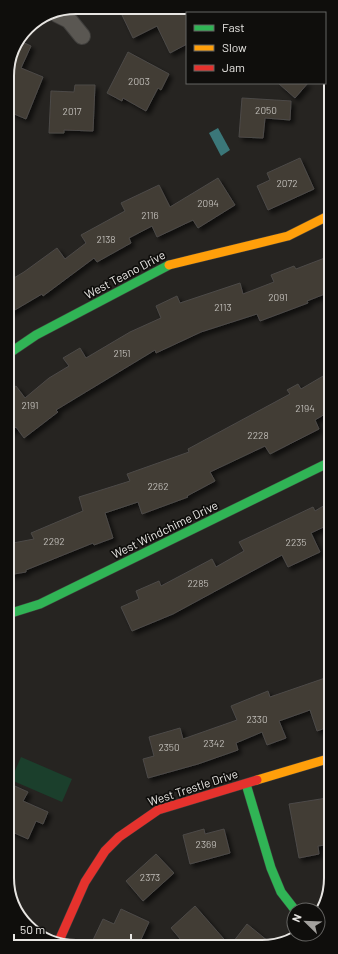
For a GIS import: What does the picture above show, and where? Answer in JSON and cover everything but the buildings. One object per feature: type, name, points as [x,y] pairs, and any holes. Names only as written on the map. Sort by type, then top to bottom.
[{"type":"street","points":[[61,16],[69,20],[82,36]]},
{"type":"street","name":"West Teano Drive","points":[[14,350],[36,335],[174,262],[288,236],[324,218]]},
{"type":"street","name":"West Windchime Drive","points":[[14,612],[40,604],[324,465]]},
{"type":"street","name":"West Trestle Drive","points":[[60,938],[88,875],[102,853],[116,838],[136,822],[158,810],[324,760]]},
{"type":"street","points":[[246,784],[271,868],[281,892],[289,902]]},
{"type":"green space","points":[[21,757],[72,779],[62,802],[14,781],[14,773]]},
{"type":"water","points":[[218,128],[230,150],[221,156],[209,133]]},
{"type":"traffic: fast","points":[[14,350],[36,335],[169,265]]},
{"type":"traffic: fast","points":[[14,612],[40,604],[324,465]]},
{"type":"traffic: fast","points":[[246,784],[271,868],[281,892],[289,902]]},
{"type":"traffic: slow","points":[[169,265],[288,236],[324,218]]},
{"type":"traffic: slow","points":[[257,780],[324,760]]},
{"type":"traffic: jam","points":[[60,938],[85,882],[105,851],[119,837],[158,810],[257,780]]}]
